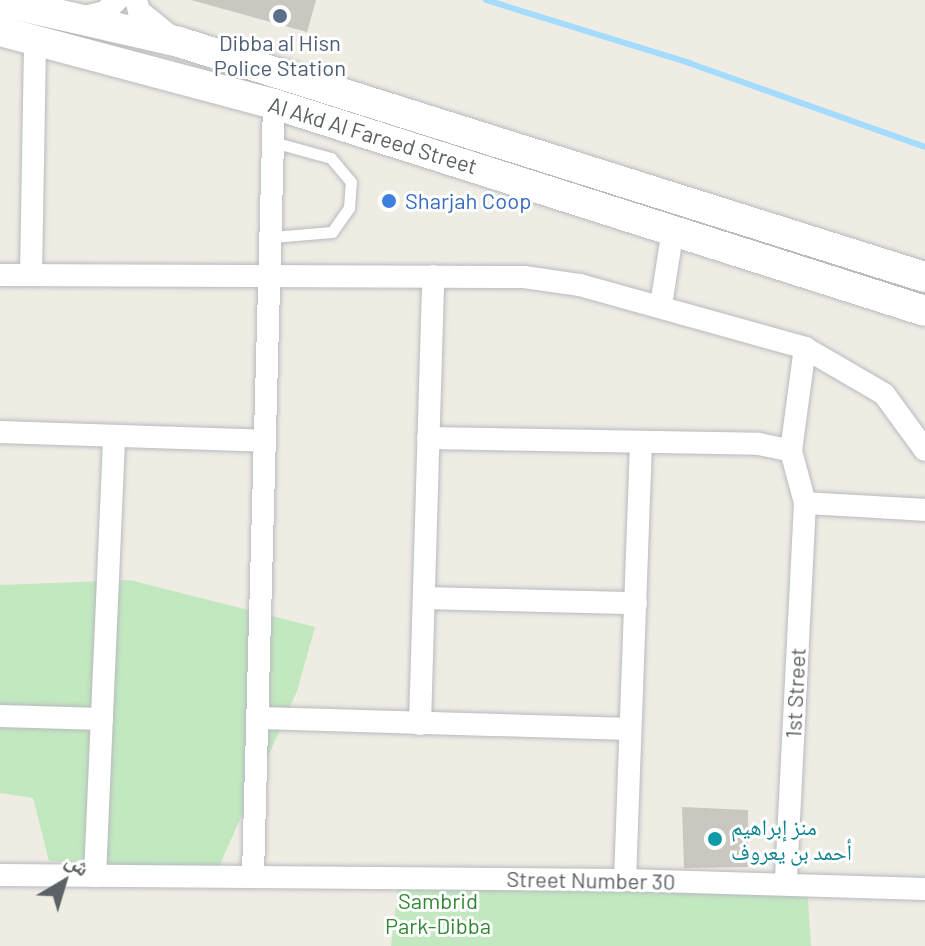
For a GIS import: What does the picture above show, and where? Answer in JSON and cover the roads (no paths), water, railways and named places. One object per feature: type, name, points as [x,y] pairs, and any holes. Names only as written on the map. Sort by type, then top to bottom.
[{"type":"main road","name":"Al Akd Al Fareed Street","points":[[0,1],[179,42],[925,277]]},
{"type":"main road","name":"Al Akd Al Fareed Street","points":[[0,31],[35,37],[274,104],[925,311]]},
{"type":"street","points":[[71,17],[91,19],[117,0]]},
{"type":"street","points":[[136,0],[139,11],[179,42]]},
{"type":"street","points":[[31,275],[35,37]]},
{"type":"street","points":[[253,875],[260,718],[274,104]]},
{"type":"street","points":[[661,305],[673,229]]},
{"type":"street","points":[[0,275],[544,279],[661,305],[805,348],[884,394],[925,450]]},
{"type":"street","points":[[420,724],[433,276]]},
{"type":"street","points":[[428,438],[759,444],[791,451],[805,348]]},
{"type":"street","points":[[0,432],[265,441]]},
{"type":"street","points":[[95,876],[114,436]]},
{"type":"street","points":[[625,880],[641,442]]},
{"type":"street","name":"1st Street","points":[[786,883],[805,503],[791,451]]},
{"type":"street","points":[[805,503],[925,510]]},
{"type":"street","points":[[424,598],[636,603]]},
{"type":"street","points":[[0,716],[102,719]]},
{"type":"street","points":[[260,718],[630,729]]},
{"type":"street","name":"Street Number 30","points":[[0,875],[625,880],[925,889]]},
{"type":"lane","points":[[272,237],[332,232],[349,208],[351,182],[331,158],[273,142]]},
{"type":"waterway","points":[[486,0],[689,63],[925,147]]},
{"type":"place","name":"Dibba al Hisn Police Station","points":[[280,16]]},
{"type":"place","name":"Sharjah Coop","points":[[389,201]]},
{"type":"place","name":"منز إبراهيم أحمد بن يعروف","points":[[715,839]]},
{"type":"park label","name":"Sambrid Park-Dibba","points":[[438,912]]}]
